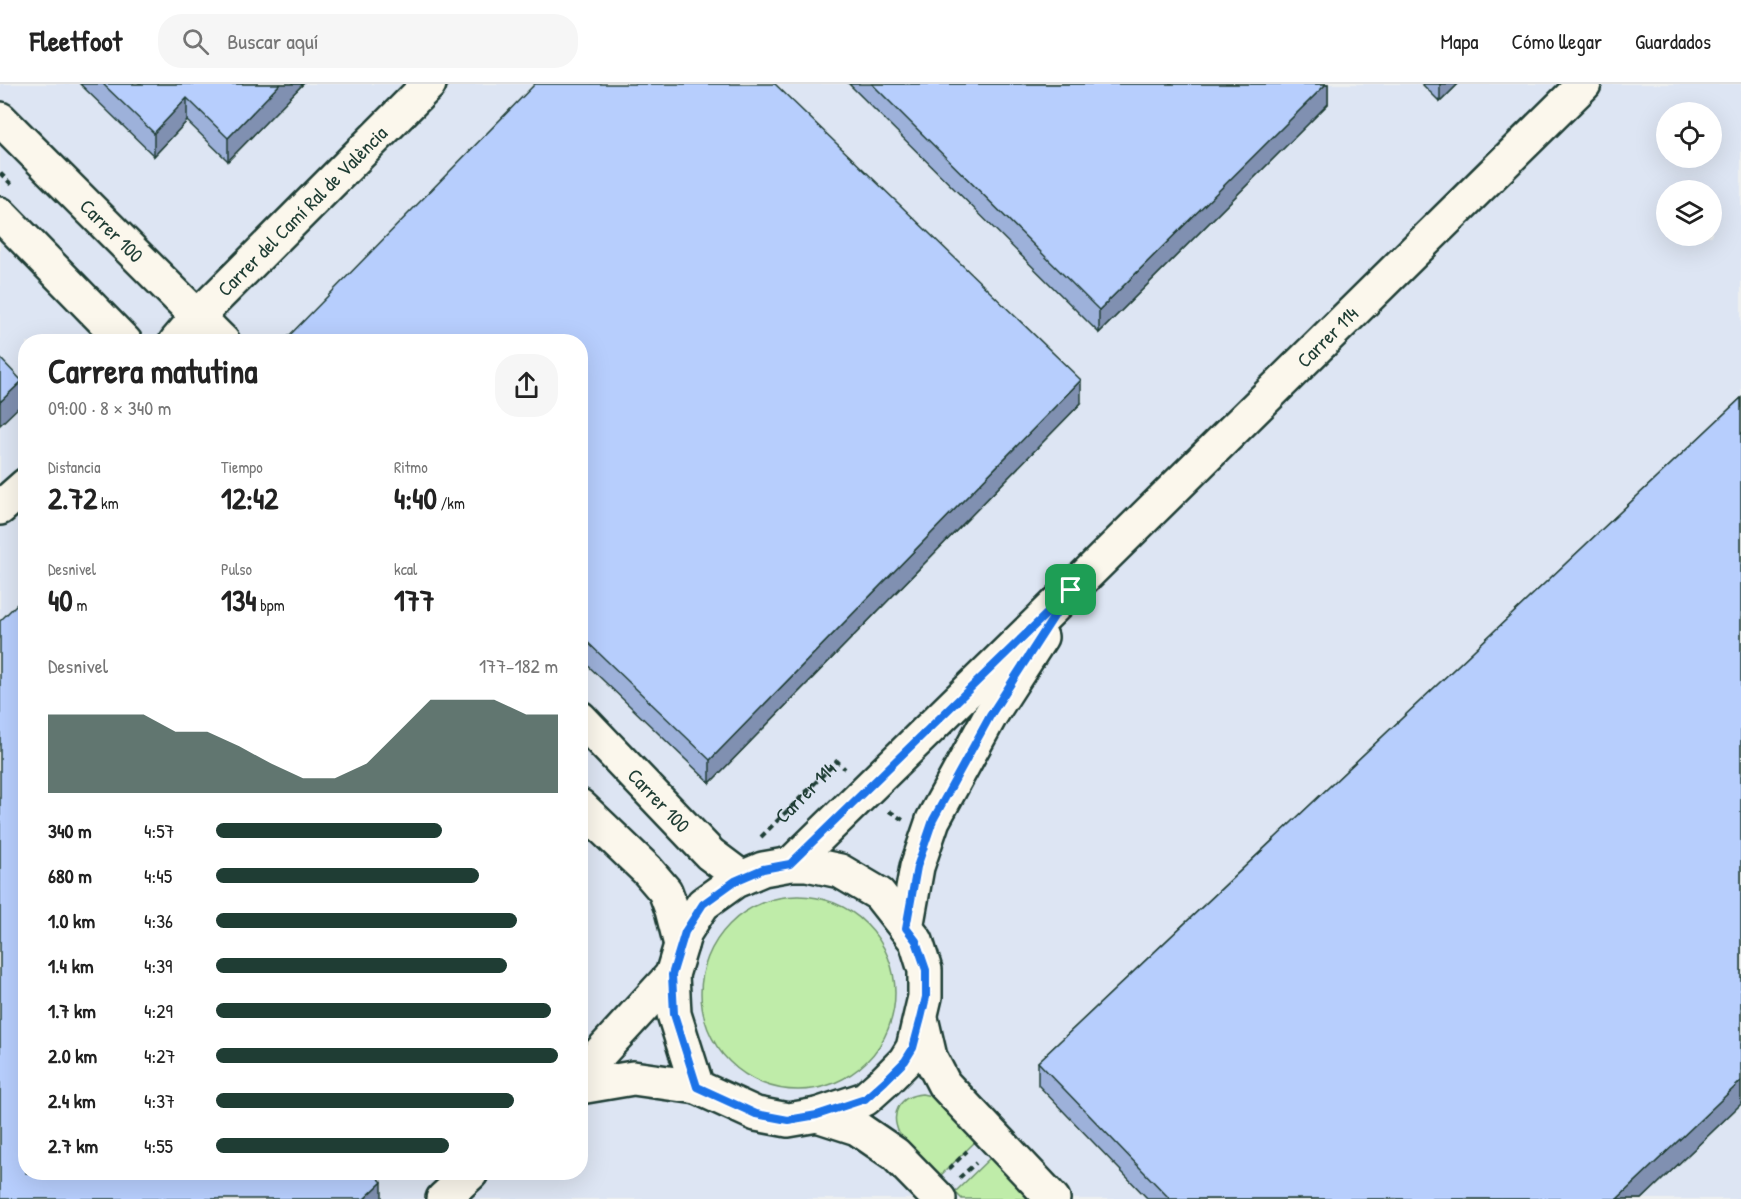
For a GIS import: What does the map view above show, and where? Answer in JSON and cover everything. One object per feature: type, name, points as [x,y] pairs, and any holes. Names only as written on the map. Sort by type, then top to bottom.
[{"type":"street","name":"Carrer del Camí Ral de València","points":[[183,334],[429,84]]},
{"type":"street","name":"Carrer 114","points":[[796,858],[1584,84]]},
{"type":"street","name":"Carrer 100","points":[[0,119],[215,334]]},
{"type":"street","points":[[0,214],[117,334]]},
{"type":"street","points":[[0,508],[18,492]]},
{"type":"street","name":"Carrer 114","points":[[906,928],[917,867],[933,820],[990,716],[1071,590]]},
{"type":"street","name":"Carrer 100","points":[[588,726],[710,854],[742,878]]},
{"type":"street","points":[[588,814],[647,870],[665,891],[672,910],[677,960],[674,1014],[697,1087]]},
{"type":"street","points":[[588,1066],[677,960],[685,932],[703,904],[742,878],[796,858],[807,864],[840,872],[879,894],[916,941],[926,970],[926,997],[913,1048],[905,1061],[865,1099],[817,1115],[788,1120],[756,1114],[697,1087],[633,1078],[588,1086]]},
{"type":"street","points":[[921,1018],[930,1058],[944,1084],[1053,1199]]},
{"type":"street","points":[[817,1115],[857,1128],[944,1186]]},
{"type":"street","points":[[443,1199],[463,1180]]},
{"type":"path","name":"Carrer 114","points":[[755,840],[764,835],[837,761],[845,770]]},
{"type":"path","points":[[883,807],[908,823]]},
{"type":"path","points":[[944,1186],[970,1148]]},
{"type":"path","points":[[944,1186],[982,1157]]},
{"type":"shaded area","points":[[0,84],[1741,84],[1741,1199],[0,1199]]},
{"type":"green space","points":[[798,896],[826,900],[844,908],[859,918],[873,932],[891,965],[895,993],[891,1021],[883,1039],[873,1054],[859,1068],[826,1086],[798,1090],[770,1086],[752,1078],[737,1068],[723,1054],[705,1021],[701,993],[705,965],[713,947],[723,932],[737,918],[770,900]]},
{"type":"green space","points":[[914,1095],[931,1096],[975,1142],[940,1176],[899,1133],[896,1126],[896,1112],[902,1102]]},
{"type":"green space","points":[[990,1158],[1030,1199],[962,1199],[955,1192]]},
{"type":"building","points":[[103,84],[280,84],[228,138],[187,98],[154,133]]},
{"type":"building","points":[[535,84],[775,84],[1081,380],[710,760],[588,643],[588,334],[291,334]]},
{"type":"building","points":[[872,84],[1326,84],[1099,310]]},
{"type":"building","points":[[0,358],[18,377],[18,385],[0,402]]},
{"type":"building","points":[[1741,398],[1741,1081],[1617,1199],[1170,1199],[1038,1062]]},
{"type":"building","points":[[18,603],[18,1180],[380,1180],[382,1182],[364,1199],[0,1199],[0,621]]},
{"type":"route","points":[[1071,590],[990,716],[933,820],[917,867],[906,928],[916,941],[926,970],[926,997],[913,1048],[905,1061],[865,1099],[817,1115],[788,1120],[756,1114],[721,1096],[697,1087],[674,1014],[672,975],[685,932],[703,904],[735,881],[763,869],[790,864],[1071,590]]}]
